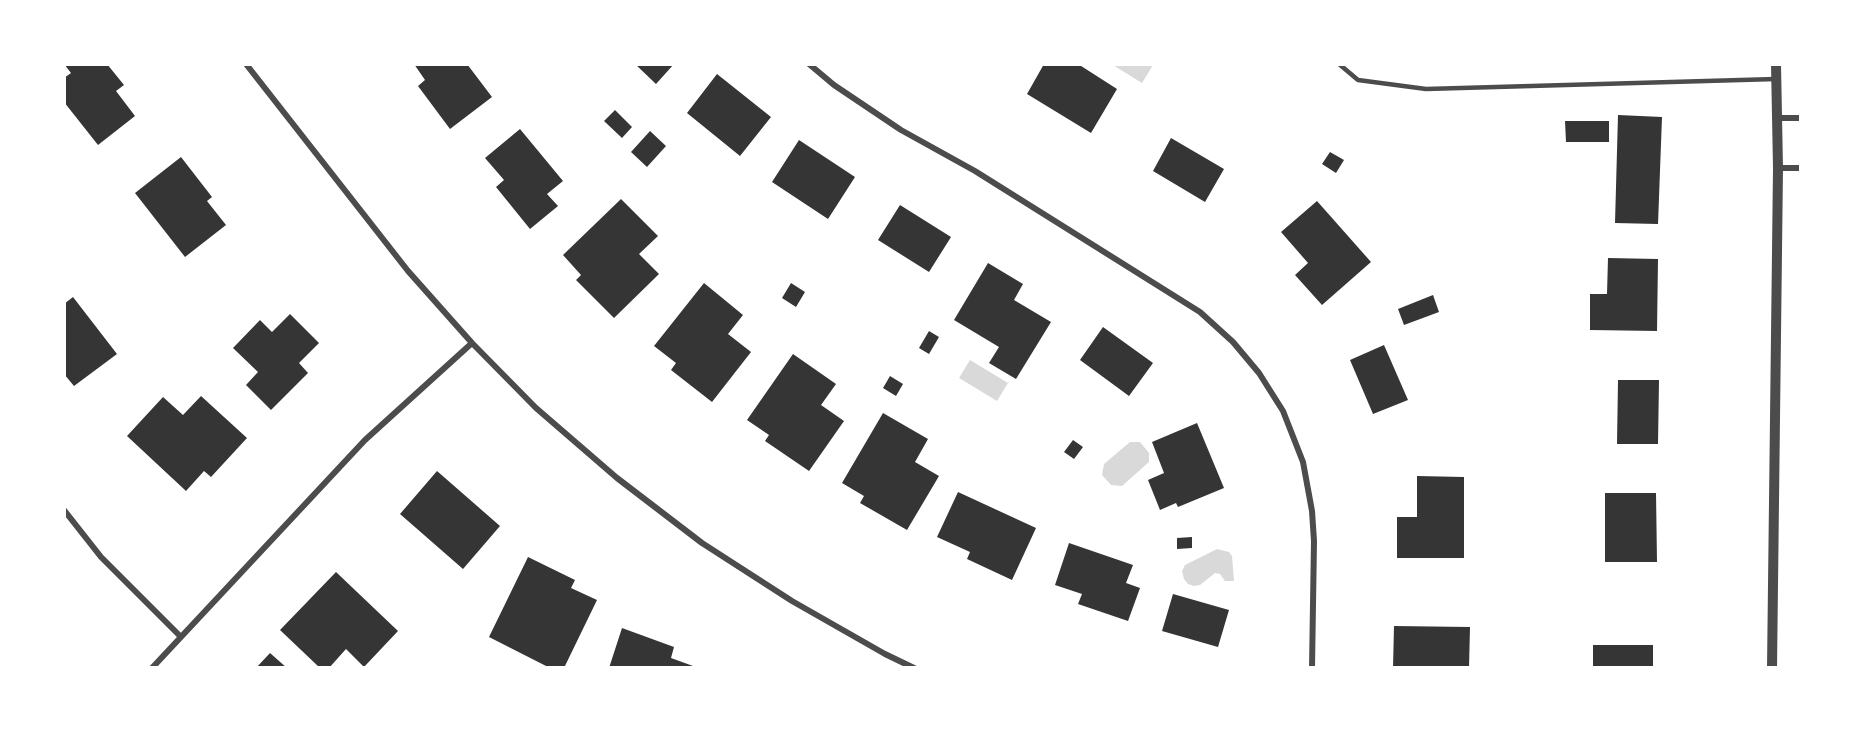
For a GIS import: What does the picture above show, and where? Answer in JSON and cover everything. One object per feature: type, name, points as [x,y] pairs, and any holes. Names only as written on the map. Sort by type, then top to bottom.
[{"type":"street","points":[[246,64],[408,271],[472,343],[536,408],[599,463],[702,543],[792,601],[914,668]]},
{"type":"street","points":[[808,64],[834,86],[901,130],[975,171],[1200,312],[1233,342],[1259,373],[1283,411],[1303,462],[1312,510],[1314,541],[1312,668]]},
{"type":"street","points":[[1772,668],[1778,168],[1776,64]]},
{"type":"street","points":[[1776,118],[1800,118]]},
{"type":"street","points":[[1778,168],[1800,168]]},
{"type":"street","points":[[152,668],[365,440],[472,343]]},
{"type":"street","points":[[64,510],[101,557],[181,637]]},
{"type":"lane","points":[[1339,64],[1358,80],[1426,89],[1776,79]]},
{"type":"shaded area","points":[[1113,65],[1153,65],[1142,83]]},
{"type":"shaded area","points":[[970,360],[1008,383],[997,401],[959,378]]},
{"type":"shaded area","points":[[1130,442],[1140,442],[1149,453],[1149,462],[1122,486],[1111,485],[1102,475],[1104,464]]},
{"type":"shaded area","points":[[1217,549],[1229,552],[1232,556],[1234,581],[1225,581],[1220,574],[1215,573],[1200,585],[1188,584],[1182,571],[1185,565]]},
{"type":"building","points":[[64,64],[107,64],[124,85],[116,91],[135,116],[98,145],[64,102],[64,78],[71,73]]},
{"type":"building","points":[[414,64],[467,64],[492,97],[450,129],[418,86],[425,80]]},
{"type":"building","points":[[635,64],[674,64],[656,84]]},
{"type":"building","points":[[1044,64],[1078,64],[1117,89],[1091,133],[1027,94]]},
{"type":"building","points":[[717,74],[771,117],[740,156],[687,113]]},
{"type":"building","points":[[615,110],[632,127],[622,138],[604,121]]},
{"type":"building","points":[[1618,115],[1662,117],[1658,224],[1615,223]]},
{"type":"building","points":[[1565,121],[1609,121],[1609,142],[1566,142]]},
{"type":"building","points":[[520,129],[563,181],[547,194],[558,206],[530,229],[496,187],[504,180],[485,158]]},
{"type":"building","points":[[650,131],[666,146],[647,167],[631,152]]},
{"type":"building","points":[[1171,138],[1224,169],[1205,202],[1153,171]]},
{"type":"building","points":[[799,140],[855,177],[828,219],[772,182]]},
{"type":"building","points":[[1330,152],[1344,160],[1336,173],[1322,164]]},
{"type":"building","points":[[181,157],[212,197],[207,201],[226,225],[185,257],[135,193]]},
{"type":"building","points":[[621,199],[658,236],[639,254],[659,274],[614,318],[576,280],[581,275],[563,255]]},
{"type":"building","points":[[1317,201],[1371,262],[1322,305],[1295,275],[1308,263],[1281,232]]},
{"type":"building","points":[[900,205],[951,237],[929,272],[878,240]]},
{"type":"building","points":[[1608,258],[1658,259],[1657,331],[1590,330],[1590,294],[1607,294]]},
{"type":"building","points":[[988,263],[1023,284],[1014,300],[1051,322],[1016,379],[989,363],[999,347],[954,320]]},
{"type":"building","points":[[704,283],[743,315],[728,334],[751,352],[712,402],[671,370],[676,363],[654,346]]},
{"type":"building","points":[[791,283],[805,292],[796,307],[782,298]]},
{"type":"building","points":[[1433,295],[1439,312],[1404,325],[1398,309]]},
{"type":"building","points":[[73,297],[117,354],[74,386],[64,374],[64,304]]},
{"type":"building","points":[[290,314],[319,343],[299,363],[308,373],[271,410],[246,385],[258,372],[233,348],[260,320],[272,332]]},
{"type":"building","points":[[1103,327],[1153,363],[1129,396],[1080,360]]},
{"type":"building","points":[[929,331],[939,337],[929,354],[919,348]]},
{"type":"building","points":[[1384,345],[1408,400],[1373,414],[1350,360]]},
{"type":"building","points":[[793,354],[836,384],[821,405],[844,421],[809,471],[765,441],[769,435],[747,420]]},
{"type":"building","points":[[890,376],[903,384],[896,396],[883,388]]},
{"type":"building","points":[[1618,380],[1659,380],[1658,444],[1617,444]]},
{"type":"building","points":[[201,396],[247,438],[211,477],[204,471],[186,491],[127,436],[163,397],[183,415]]},
{"type":"building","points":[[883,413],[928,439],[915,462],[939,476],[907,530],[860,503],[864,496],[842,483]]},
{"type":"building","points":[[1197,423],[1224,488],[1178,507],[1176,503],[1160,510],[1148,480],[1164,473],[1152,442]]},
{"type":"building","points":[[1073,440],[1083,447],[1074,459],[1064,452]]},
{"type":"building","points":[[437,471],[500,526],[463,569],[400,514]]},
{"type":"building","points":[[1417,476],[1464,477],[1464,558],[1397,558],[1397,517],[1417,517]]},
{"type":"building","points":[[958,492],[1036,528],[1012,580],[967,559],[970,552],[937,537]]},
{"type":"building","points":[[1605,493],[1656,493],[1657,562],[1605,562]]},
{"type":"building","points":[[1192,537],[1192,548],[1177,549],[1177,538]]},
{"type":"building","points":[[1069,543],[1133,565],[1126,583],[1140,588],[1128,621],[1078,604],[1082,594],[1055,585]]},
{"type":"building","points":[[528,557],[575,580],[571,588],[597,600],[564,668],[550,668],[489,637]]},
{"type":"building","points":[[336,572],[398,631],[364,667],[346,649],[329,668],[320,668],[280,630]]},
{"type":"building","points":[[1173,594],[1229,610],[1218,647],[1162,631]]},
{"type":"building","points":[[1394,626],[1470,627],[1469,668],[1393,668]]},
{"type":"building","points":[[622,628],[674,647],[671,658],[693,666],[692,668],[609,668]]},
{"type":"building","points":[[1593,645],[1653,645],[1653,668],[1593,668]]},
{"type":"building","points":[[270,653],[287,668],[256,668]]}]
